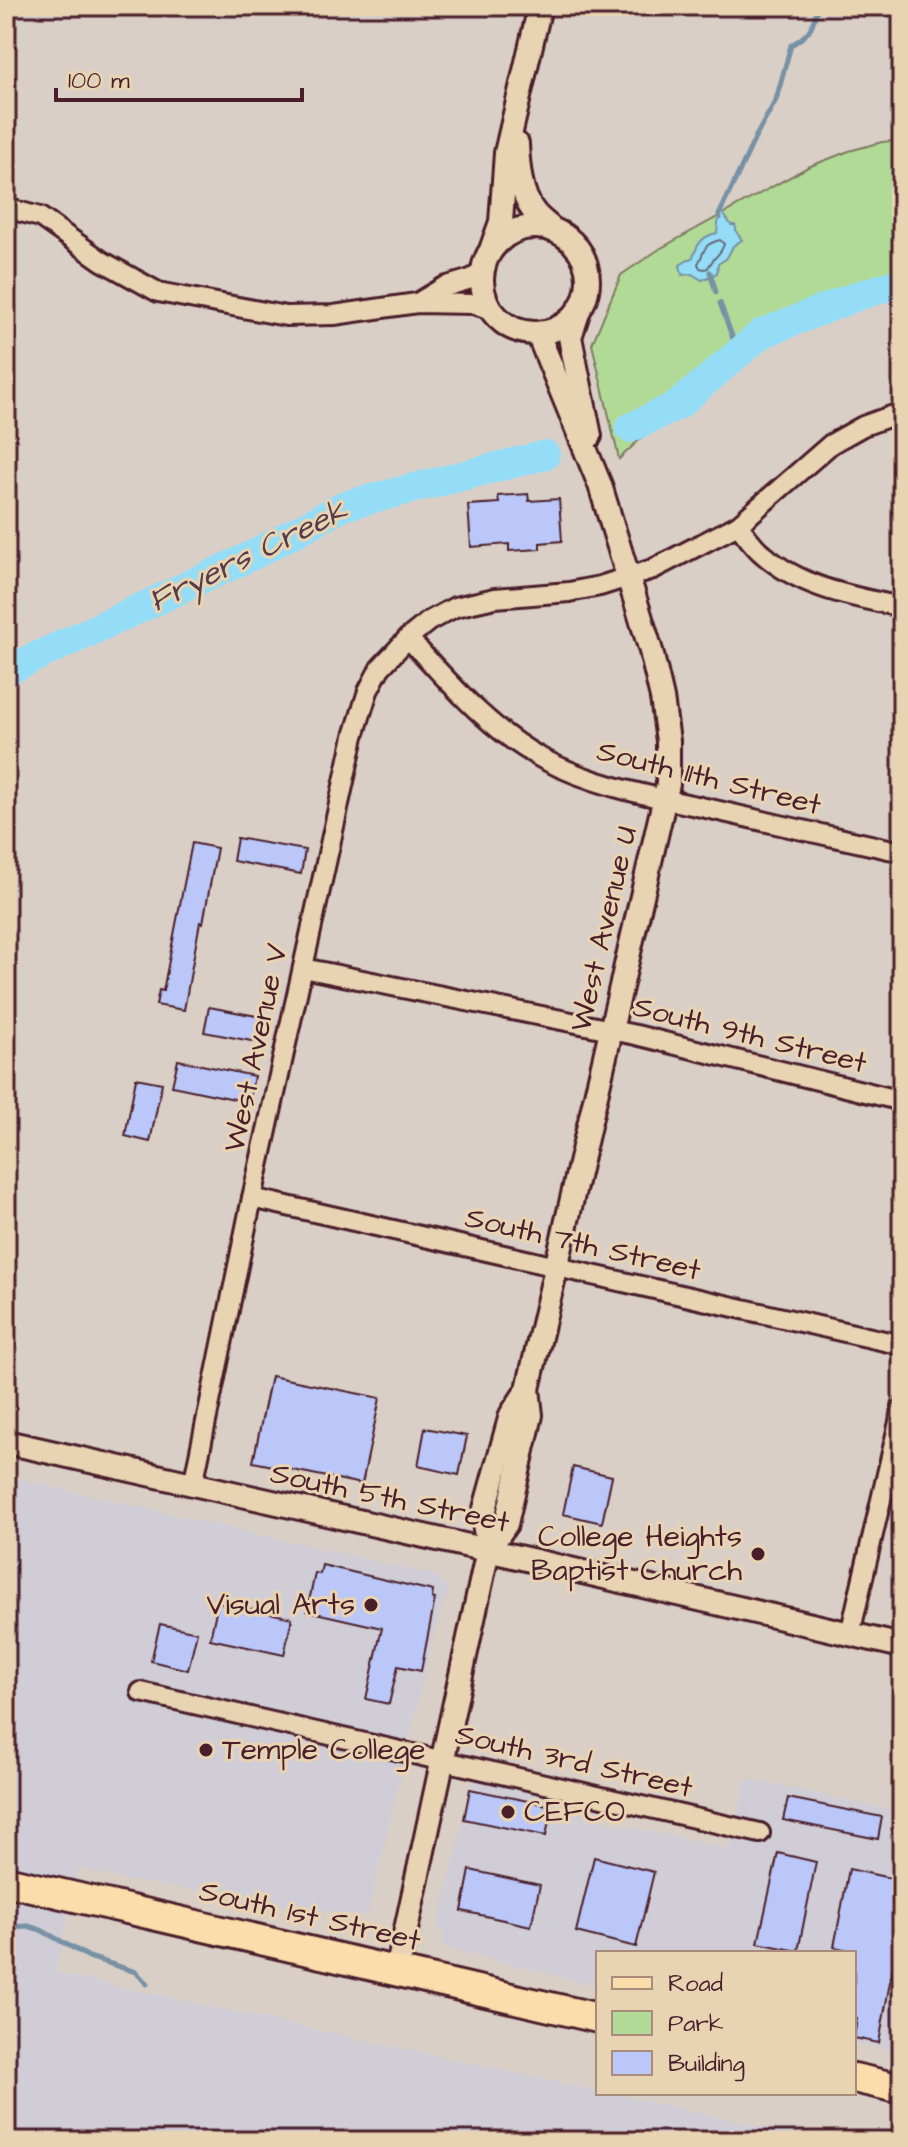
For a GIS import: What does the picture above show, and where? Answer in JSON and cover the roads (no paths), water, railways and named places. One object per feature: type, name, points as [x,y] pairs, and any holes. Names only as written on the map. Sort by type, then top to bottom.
[{"type":"main road","name":"South 1st Street","points":[[6,1881],[596,2018]]},
{"type":"main road","points":[[856,2078],[902,2089]]},
{"type":"street","points":[[491,249],[512,231],[525,227],[553,230],[565,236],[576,245],[587,270],[588,284],[579,310],[565,324],[548,332],[524,333],[499,320],[490,309],[481,285],[485,260],[501,222],[506,153],[540,6]]},
{"type":"street","points":[[516,102],[521,178],[533,212],[553,230]]},
{"type":"street","points":[[6,208],[40,217],[102,261],[158,292],[286,316],[334,315],[417,303],[473,304],[490,309]]},
{"type":"street","points":[[417,303],[444,287],[471,279],[482,272]]},
{"type":"street","name":"West Avenue U","points":[[579,310],[570,337],[600,485]]},
{"type":"street","name":"West Avenue U","points":[[397,1971],[488,1550],[483,1516],[511,1415],[528,1389],[668,784],[668,741],[651,651],[600,485],[538,334]]},
{"type":"street","name":"West Avenue V","points":[[193,1485],[252,1198],[354,736],[368,691],[380,668],[408,638],[429,621],[455,607],[495,598],[569,592],[653,569],[738,525],[831,444],[863,426],[902,412]]},
{"type":"street","points":[[738,525],[762,554],[798,578],[839,594],[902,607]]},
{"type":"street","name":"South 11th Street","points":[[408,638],[473,707],[512,739],[543,759],[606,785],[902,852]]},
{"type":"street","name":"South 9th Street","points":[[303,968],[612,1030],[902,1101]]},
{"type":"street","name":"South 7th Street","points":[[252,1198],[902,1345]]},
{"type":"street","points":[[850,1634],[902,1409]]},
{"type":"street","name":"South 5th Street","points":[[6,1442],[902,1646]]},
{"type":"street","name":"South 3rd Street","points":[[141,1692],[760,1833]]},
{"type":"water","points":[[723,213],[731,225],[735,225],[742,240],[718,264],[717,273],[702,280],[692,274],[682,275],[680,265],[693,257],[704,239],[717,233],[719,215]]},
{"type":"waterway","points":[[720,218],[756,136],[776,100],[791,45],[810,29],[818,6]]},
{"type":"waterway","points":[[710,272],[716,292]]},
{"type":"waterway","name":"Fryers Creek","points":[[630,428],[678,405],[761,334],[857,296],[902,282]]},
{"type":"waterway","points":[[720,303],[738,353]]},
{"type":"waterway","name":"Fryers Creek","points":[[6,671],[251,556],[343,506],[545,455]]},
{"type":"waterway","points":[[6,1927],[28,1926],[41,1930],[89,1957],[136,1972],[147,1984]]},
{"type":"place","name":"College Heights Baptist Church","points":[[758,1554]]},
{"type":"place","name":"Visual Arts","points":[[371,1605]]},
{"type":"place","name":"Temple College","points":[[206,1750]]},
{"type":"place","name":"CEFCO","points":[[508,1812]]}]
